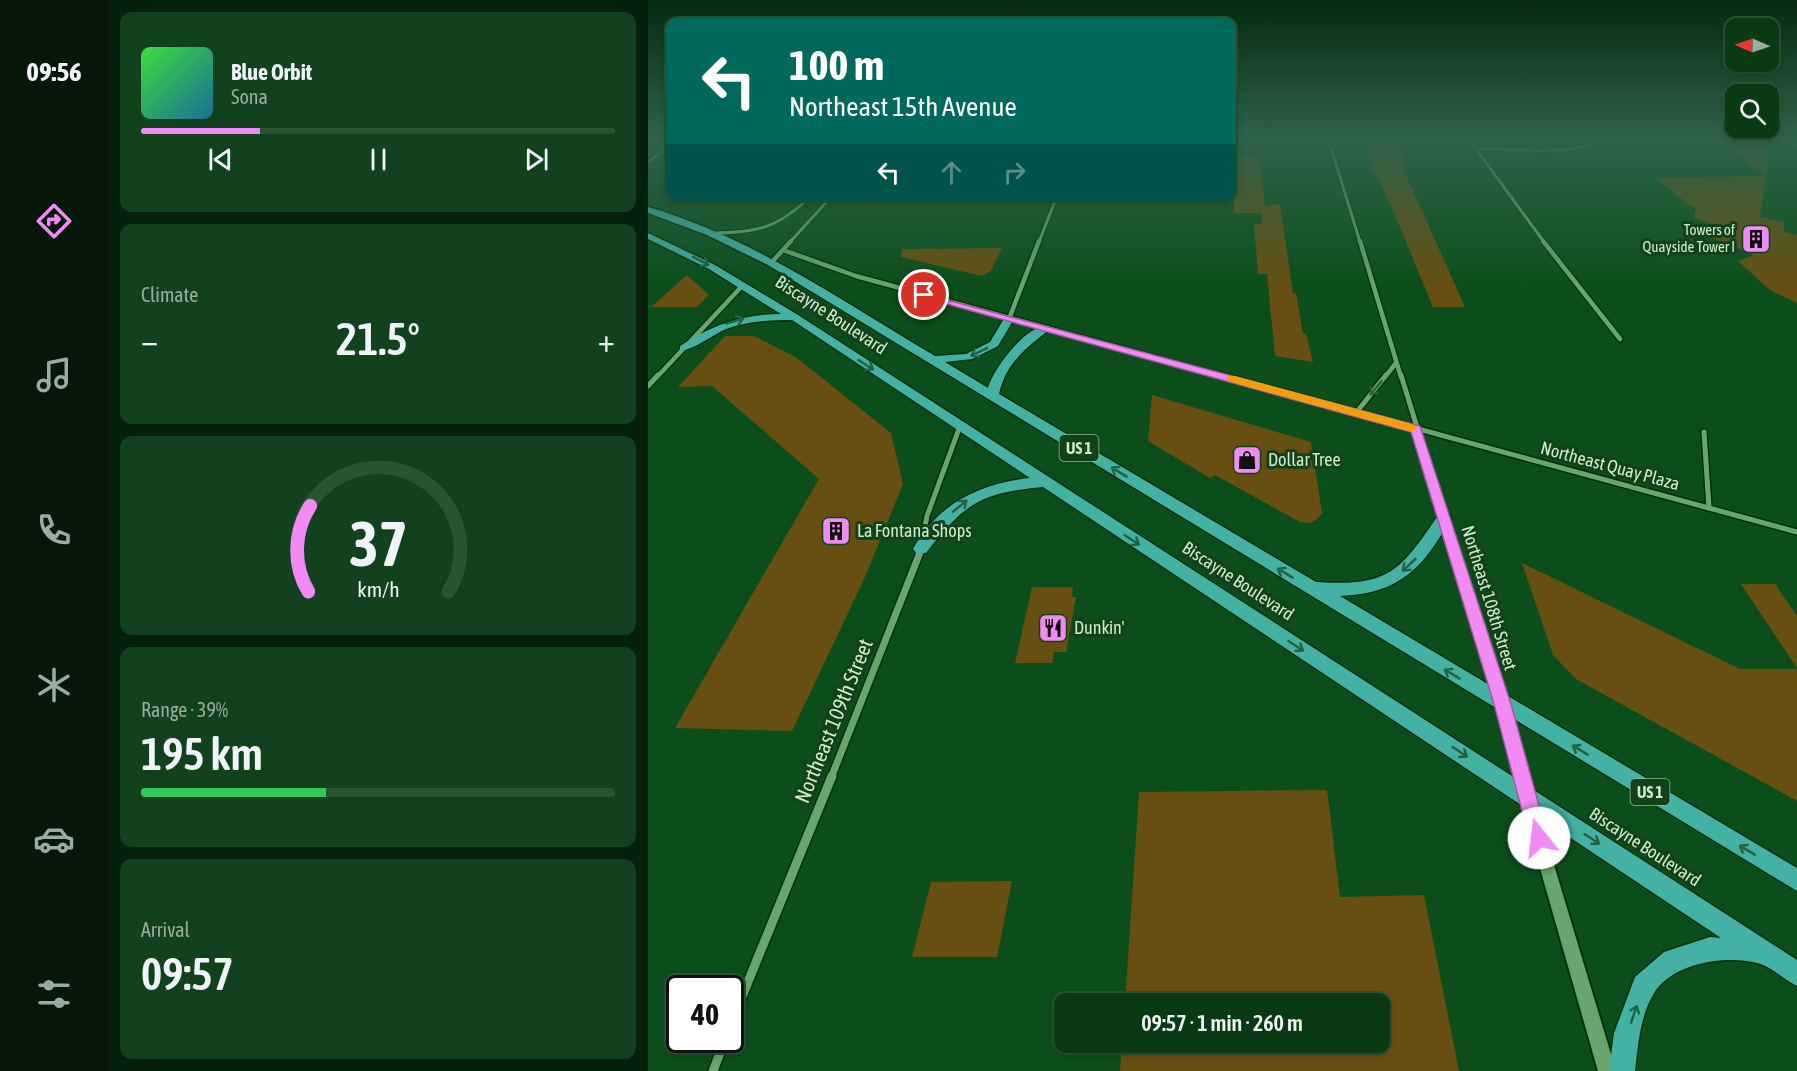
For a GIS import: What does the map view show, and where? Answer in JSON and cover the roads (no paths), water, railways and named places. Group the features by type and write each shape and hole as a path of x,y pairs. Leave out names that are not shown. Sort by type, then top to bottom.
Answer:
{"main road":[{"name":"Biscayne Boulevard","path":"648,210 710,233 771,263 1797,880"},
{"name":"Biscayne Boulevard","path":"648,236 686,253 794,317 1797,974"},
{"path":"684,348 708,331 731,322 750,318 794,317"},
{"path":"933,360 968,357 994,344 1009,318"},
{"path":"992,396 1000,369 1011,355 1045,328"},
{"path":"921,549 945,518 976,494 991,488 1043,482"},
{"path":"1312,589 1359,589 1390,580 1413,563 1444,518"},
{"path":"1622,1071 1627,1034 1644,986 1672,960 1710,950 1762,951"}],"street":[{"name":"Northeast 108th Street","path":"1344,188 1502,704 1526,795 1607,1071"},
{"path":"1504,188 1572,280 1620,339"},
{"path":"710,233 745,232 780,224 792,216 806,201"},
{"path":"771,263 827,201"},
{"path":"1009,318 1055,201"},
{"name":"Northeast Quay Plaza","path":"783,250 856,276 1797,532"},
{"path":"648,386 743,285"},
{"path":"1356,413 1396,363"},
{"name":"Northeast 109th Street","path":"744,992 865,695 921,549 927,516 960,426"},
{"path":"1704,432 1709,508"},
{"path":"713,1071 720,1053"}],"place":[{"name":"Towers of Quayside Tower I","path":"1756,239"},
{"name":"Dollar Tree","path":"1247,460"},
{"name":"La Fontana Shops","path":"836,531"},
{"name":"Dunkin'","path":"1053,628"}]}
